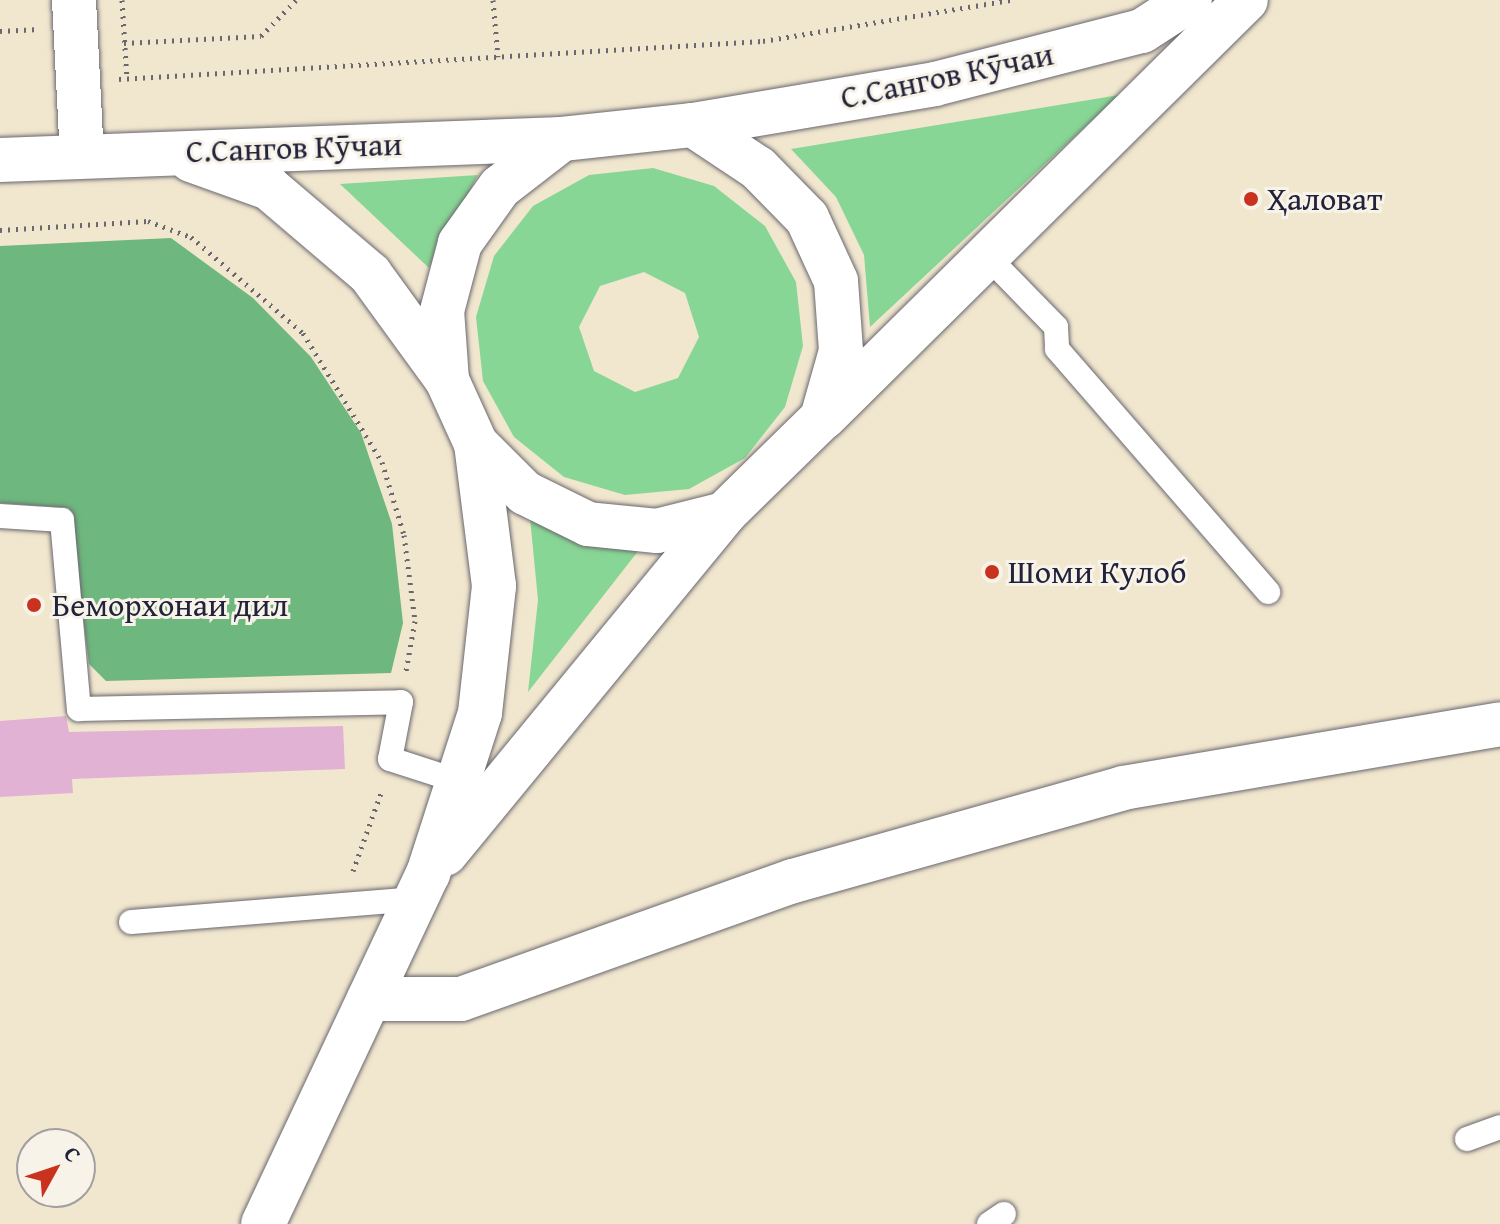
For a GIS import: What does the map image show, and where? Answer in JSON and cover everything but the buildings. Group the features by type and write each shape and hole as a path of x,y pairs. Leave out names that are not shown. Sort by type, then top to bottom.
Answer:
{"street":[{"path":"74,0 82,156"},
{"name":"С.Сангов Кӯчаи","path":"0,160 562,139 693,125 935,84 1142,31 1190,0"},
{"path":"422,886 724,514 1246,0"},
{"path":"693,125 758,168 807,218 836,281 841,351 822,418"},
{"path":"447,380 442,311 460,243 500,187 562,139"},
{"path":"170,152 269,188 370,274 447,380 476,444 494,586 480,713 422,886 263,1224"},
{"path":"476,444 525,493 588,524 657,531 724,514"},
{"path":"369,999 461,999 793,881 1123,788 1500,724"}],"lane":[{"path":"987,256 1056,327 1057,349 1268,592"},
{"path":"0,516 62,520 79,709 401,702 390,759 458,781"},
{"path":"131,922 340,906 422,886"},
{"path":"1467,1139 1500,1127"}],"path":[{"path":"122,0 127,79"},
{"path":"124,43 261,36 296,0"},
{"path":"493,0 498,57"},
{"path":"78,82 763,41 1012,0"},
{"path":"0,230 148,221 191,237 303,333 382,462 404,535 415,621 401,702"},
{"path":"340,906 390,759"}],"green space":[{"path":"1119,95 870,327 864,255 836,197 791,149"},
{"path":"653,168 714,186 765,226 796,282 803,346 785,407 745,458 689,489 625,495 564,477 514,437 483,381 476,317 494,256 533,206 589,175","holes":["644,272 685,293 699,337 678,378 635,392 594,371 579,327 600,286"]},
{"path":"478,175 429,268 340,184"},
{"path":"171,238 253,298 311,357 361,433 392,524 403,623 391,673 106,681 89,664 69,508 0,503 0,246"},
{"path":"530,518 583,546 639,550 528,692 538,600"}],"place":[{"name":"Ҳаловат","path":"1251,199"},
{"name":"Шоми Кулоб","path":"992,572"},
{"name":"Беморхонаи дил","path":"34,605"}]}
